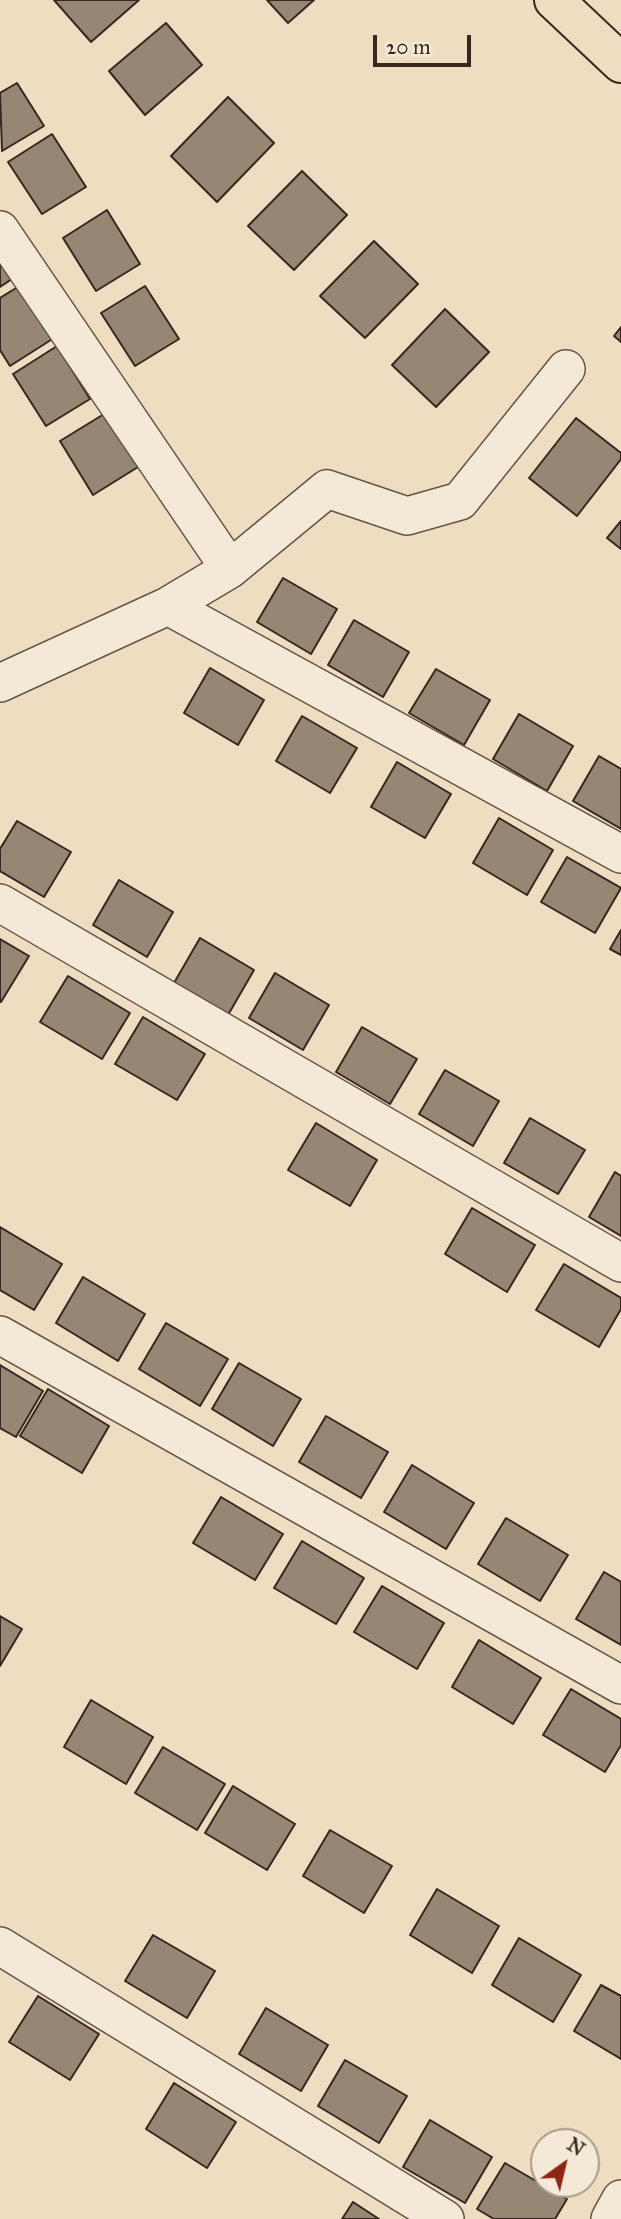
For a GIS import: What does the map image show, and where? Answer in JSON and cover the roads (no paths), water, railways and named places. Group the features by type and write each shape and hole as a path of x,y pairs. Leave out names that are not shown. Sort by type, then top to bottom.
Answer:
{"main road":[{"path":"554,0 621,63"}],"street":[{"path":"0,230 230,569"},
{"path":"0,683 168,606 230,569 327,489 407,516 460,502 566,369"},
{"path":"168,606 621,854"},
{"path":"0,903 621,1263"},
{"path":"0,1335 621,1685"},
{"path":"0,1946 445,2219"},
{"path":"610,2219 621,2199"}]}
